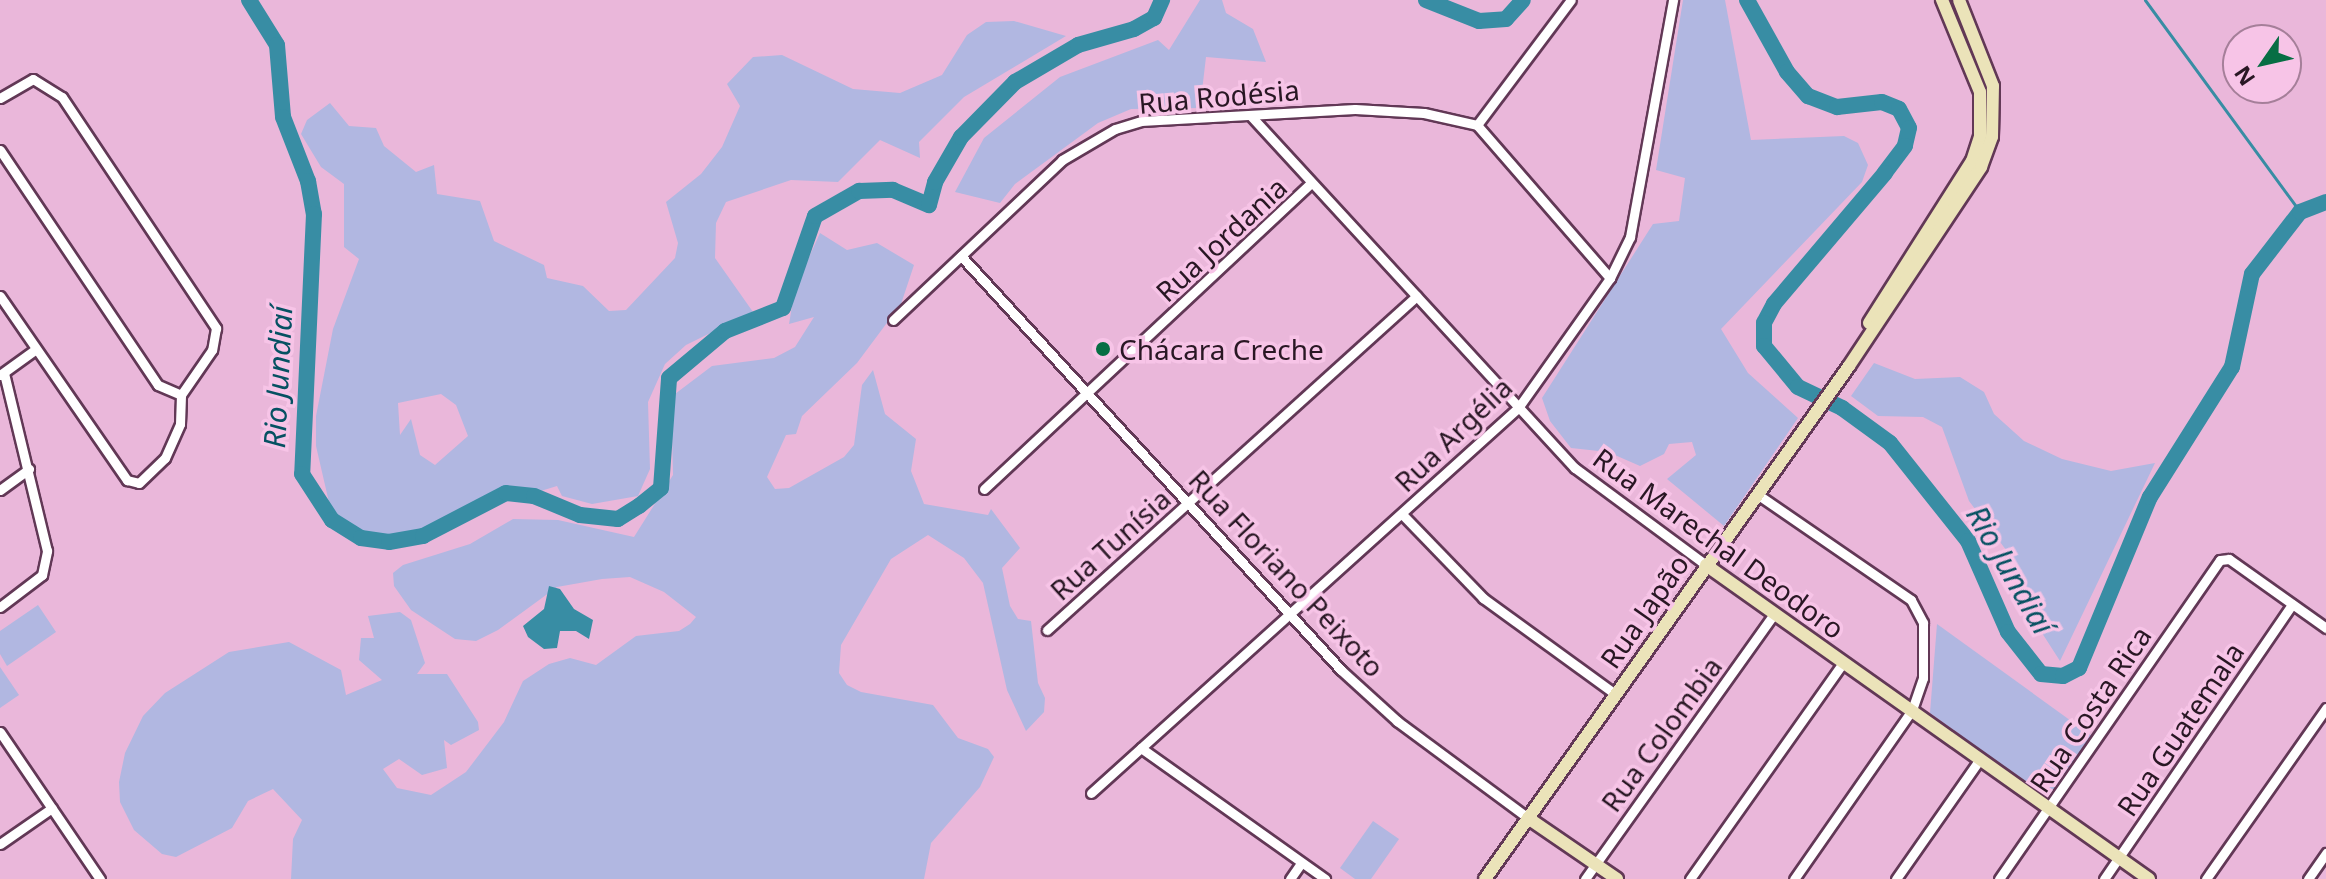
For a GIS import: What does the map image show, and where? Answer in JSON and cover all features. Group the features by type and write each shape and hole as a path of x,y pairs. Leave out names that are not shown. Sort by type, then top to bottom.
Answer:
{"street":[{"path":"1571,0 1477,125 1610,278"},
{"name":"Rua Argélia","path":"1091,793 1518,408 1610,278 1630,237 1673,0"},
{"name":"Rua Japão","path":"1841,374 1972,161 1980,136 1980,92 1942,0"},
{"name":"Rua Japão","path":"1485,879 1794,443 1973,181 1992,137 1993,86 1959,0"},
{"path":"0,98 33,79 62,97 216,328 212,350 181,395 180,424 165,458 139,483 127,480 0,296"},
{"name":"Rua Rodésia","path":"893,320 1062,160 1115,129 1141,121 1355,109 1424,113 1477,125"},
{"name":"Rua Marechal Deodoro","path":"1250,115 1575,468 1773,615 2149,879"},
{"path":"0,150 158,385 181,395"},
{"name":"Rua Jordania","path":"984,489 1088,395 1311,183"},
{"name":"Rua Floriano Peixoto","path":"961,256 1290,615 1397,721 1617,879"},
{"name":"Rua Tunísia","path":"1047,630 1416,296"},
{"path":"0,607 35,583 47,563 29,469 2,374 36,349"},
{"path":"0,490 29,469"},
{"path":"1757,494 1918,606 1923,623 1923,678 1912,710 1794,879"},
{"path":"1402,514 1483,598 1615,694"},
{"name":"Rua Costa Rica","path":"1999,879 2217,564 2229,559 2292,604"},
{"path":"2292,604 2326,628"},
{"name":"Rua Guatemala","path":"2104,879 2292,604"},
{"name":"Rua Colombia","path":"1585,879 1773,615"},
{"path":"1690,879 1843,663"},
{"path":"2206,879 2326,708"},
{"path":"0,732 100,879"},
{"path":"1141,748 1325,879"},
{"path":"1896,879 1980,759"},
{"path":"0,844 52,808"},
{"path":"2308,879 2326,853"},
{"path":"1290,879 1301,863"}],"shaded area":[{"path":"1200,0 1222,0 1226,13 1253,29 1266,62 1206,57 1200,108 1131,109 1098,123 1015,184 1000,203 955,192 984,138 1060,77 1158,40 1169,50"},
{"path":"1683,0 1725,0 1751,140 1844,136 1858,143 1868,165 1862,182 1721,329 1748,373 1798,418 1724,526 1667,479 1696,455 1692,442 1669,444 1664,454 1640,466 1608,452 1571,448 1550,421 1542,398 1653,224 1679,221 1685,178 1656,170"},
{"path":"1014,21 1066,36 964,97 919,142 920,158 880,140 838,182 791,180 726,202 716,223 715,258 753,312 686,345 665,364 648,402 650,469 638,496 592,504 562,496 557,486 531,494 496,493 434,528 430,538 399,545 359,537 331,511 316,446 316,416 333,329 359,259 344,247 344,184 321,167 301,134 307,120 330,103 349,126 376,128 384,146 416,172 434,165 437,194 480,201 494,241 544,265 547,278 583,286 609,311 626,310 675,258 678,243 666,202 701,174 722,147 740,106 727,84 753,57 782,55 853,89 900,93 942,75 967,35 986,22","holes":["441,394 456,405 468,436 435,465 420,455 411,419 400,435 398,403"]},
{"path":"820,233 847,250 877,243 914,265 901,304 857,363 802,416 796,434 786,435 767,477 775,489 789,488 844,457 854,445 862,385 873,370 885,414 916,439 911,471 924,504 988,515 991,509 1020,548 1002,568 1010,606 1018,619 1031,621 1038,683 1045,698 1044,712 1026,731 1007,690 983,583 964,558 928,535 891,559 841,645 839,673 847,685 861,692 933,705 958,738 988,749 994,757 980,787 931,843 924,879 291,879 293,839 302,820 273,789 248,801 232,828 176,857 162,854 134,830 120,802 119,782 125,753 143,716 165,693 229,652 289,642 341,670 346,695 382,680 359,660 361,638 374,638 368,616 400,612 411,620 425,663 417,674 447,674 478,722 479,730 451,745 444,740 447,768 422,775 399,759 383,769 397,788 431,795 466,772 504,722 523,681 549,664 570,658 596,665 636,636 679,631 690,624 696,617 664,592 630,577 557,587 498,630 476,641 455,639 411,610 394,586 393,573 403,565 470,544 513,519 558,520 634,537 673,475 671,397 712,366 774,358 795,347 814,317 789,324 795,288"},
{"path":"1874,363 1915,379 1960,377 1984,392 1994,414 2024,441 2062,459 2111,471 2155,463 2060,661 2042,633 2019,567 1969,501 1942,427 1923,417 1878,416 1851,396"},
{"path":"549,586 560,589 574,609 593,620 589,639 576,631 560,631 557,648 544,649 528,637 523,626 544,609"},
{"path":"38,605 56,632 7,666 0,654 0,631"},
{"path":"1937,624 2092,736 2053,794 2044,796 1930,713"},
{"path":"0,667 19,695 0,708"},
{"path":"1373,821 1399,839 1371,879 1355,879 1340,868"}],"waterway":[{"name":"Rio Jundiaí","path":"249,0 277,45 283,117 308,181 314,214 302,474 332,520 361,538 389,542 423,536 506,493 534,496 580,515 618,519 639,506 661,488 669,378 725,331 783,308 815,216 859,191 893,190 929,205 935,182 961,137 1015,82 1078,45 1134,29 1154,18 1162,0"},
{"name":"Rio Jundiaí","path":"1426,0 1479,21 1506,19 1523,0"},
{"name":"Rio Jundiaí","path":"1747,0 1787,72 1808,96 1837,107 1882,102 1899,109 1909,128 1905,146 1885,173 1774,304 1764,323 1764,346 1798,387 1842,408 1890,443 1968,541 2008,632 2041,674 2063,676 2079,668 2150,497 2232,367 2252,274 2300,212 2326,202"},
{"path":"2145,0 2300,212"}],"place":[{"name":"Chácara Creche","path":"1103,349"}]}
